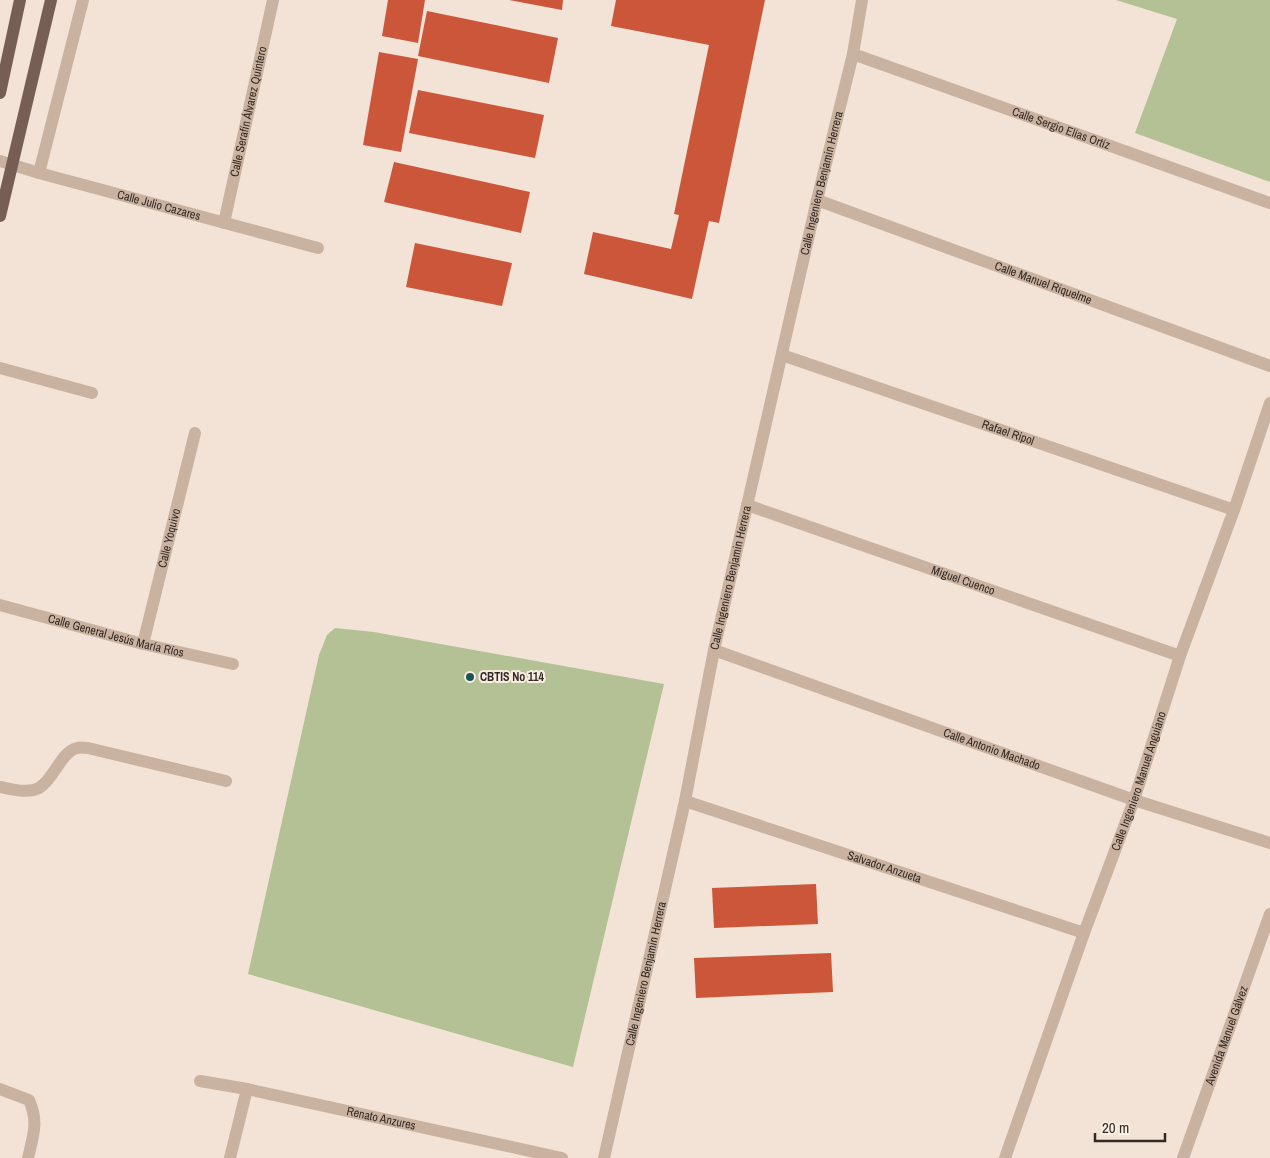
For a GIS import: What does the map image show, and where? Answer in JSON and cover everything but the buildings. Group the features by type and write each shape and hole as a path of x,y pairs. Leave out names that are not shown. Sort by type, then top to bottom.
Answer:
{"main road":[{"path":"0,93 20,0"},
{"path":"0,216 6,163 51,0"}],"street":[{"path":"39,174 82,0"},
{"name":"Calle Serafín Álvarez Quintero","path":"224,223 273,0"},
{"name":"Calle Ingeniero Benjamin Herrera","path":"604,1158 685,800 714,650 852,54 862,0"},
{"name":"Calle Sergio Elías Ortíz","path":"852,54 1270,203"},
{"name":"Calle Julio Cazares","path":"6,163 39,174 318,248"},
{"name":"Calle Manuel Riquelme","path":"817,200 1270,366"},
{"name":"Rafael Ripol","path":"782,355 1234,510"},
{"path":"0,368 92,393"},
{"name":"Calle Ingeniero Manuel Anguiano","path":"1005,1158 1084,934 1134,800 1180,656 1234,510 1270,403"},
{"name":"Calle Yoquivo","path":"143,644 195,433"},
{"name":"Miguel Cuenco","path":"747,505 1180,656"},
{"name":"Calle General Jesús María Ríos","path":"0,605 143,644 233,664"},
{"name":"Calle Antonio Machado","path":"714,650 1134,800 1270,843"},
{"path":"0,786 19,791 38,788 53,775 68,753 76,748 88,748 226,781"},
{"name":"Salvador Anzueta","path":"685,800 1084,934"},
{"name":"Avenida Manuel Gálvez","path":"1183,1158 1270,914"},
{"name":"Renato Anzures","path":"200,1081 248,1089 562,1158"},
{"path":"0,1089 29,1100 34,1111 36,1128 28,1158"},
{"path":"230,1158 248,1089"}],"green space":[{"path":"1116,0 1270,0 1270,182 1135,133 1177,19"},
{"path":"335,628 374,632 664,684 573,1067 248,974 319,655 327,635"}],"place":[{"name":"CBTIS No 114","path":"470,677"}]}
